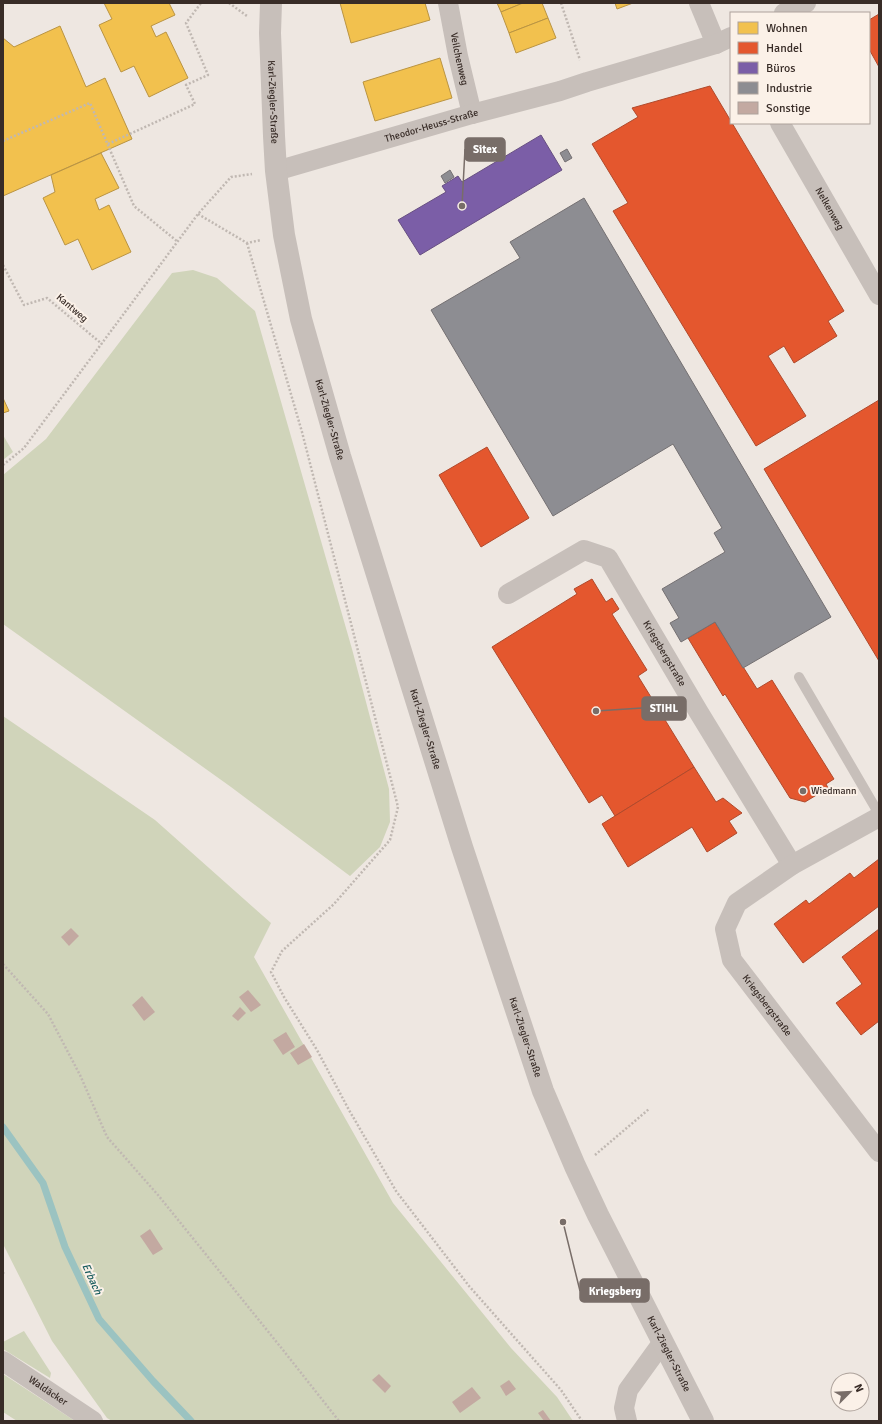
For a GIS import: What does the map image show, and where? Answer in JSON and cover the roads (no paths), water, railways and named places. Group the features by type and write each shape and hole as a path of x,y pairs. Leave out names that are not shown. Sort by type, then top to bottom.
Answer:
{"street":[{"name":"Karl-Ziegler-Straße","path":"271,3 270,33 276,171 284,236 301,319 340,456 462,847 543,1092 575,1166 662,1343 703,1421"},
{"name":"Veilchenweg","path":"448,3 458,56 472,114"},
{"path":"699,3 727,39"},
{"path":"786,12 806,3"},
{"name":"Theodor-Heuss-Straße","path":"276,171 472,114 560,91 727,39"},
{"name":"Nelkenweg","path":"781,124 879,295"},
{"name":"Kriegsbergstraße","path":"508,594 584,550 608,558 698,711 792,865"},
{"name":"Kriegsbergstraße","path":"879,817 792,865 737,903 725,929 732,960 879,1152"},
{"path":"627,1421 624,1408 628,1390 662,1343"},
{"name":"Waldäcker","path":"3,1361 92,1421"}],"lane":[{"path":"799,677 879,814"}],"waterway":[{"name":"Erbach","path":"3,1127 43,1183 65,1247 99,1319 153,1381 191,1421"}],"place":[{"name":"Sitex","path":"462,206"},
{"name":"STIHL","path":"596,711"},
{"name":"Wiedmann","path":"803,791"},
{"name":"Kriegsberg","path":"563,1222"}]}
